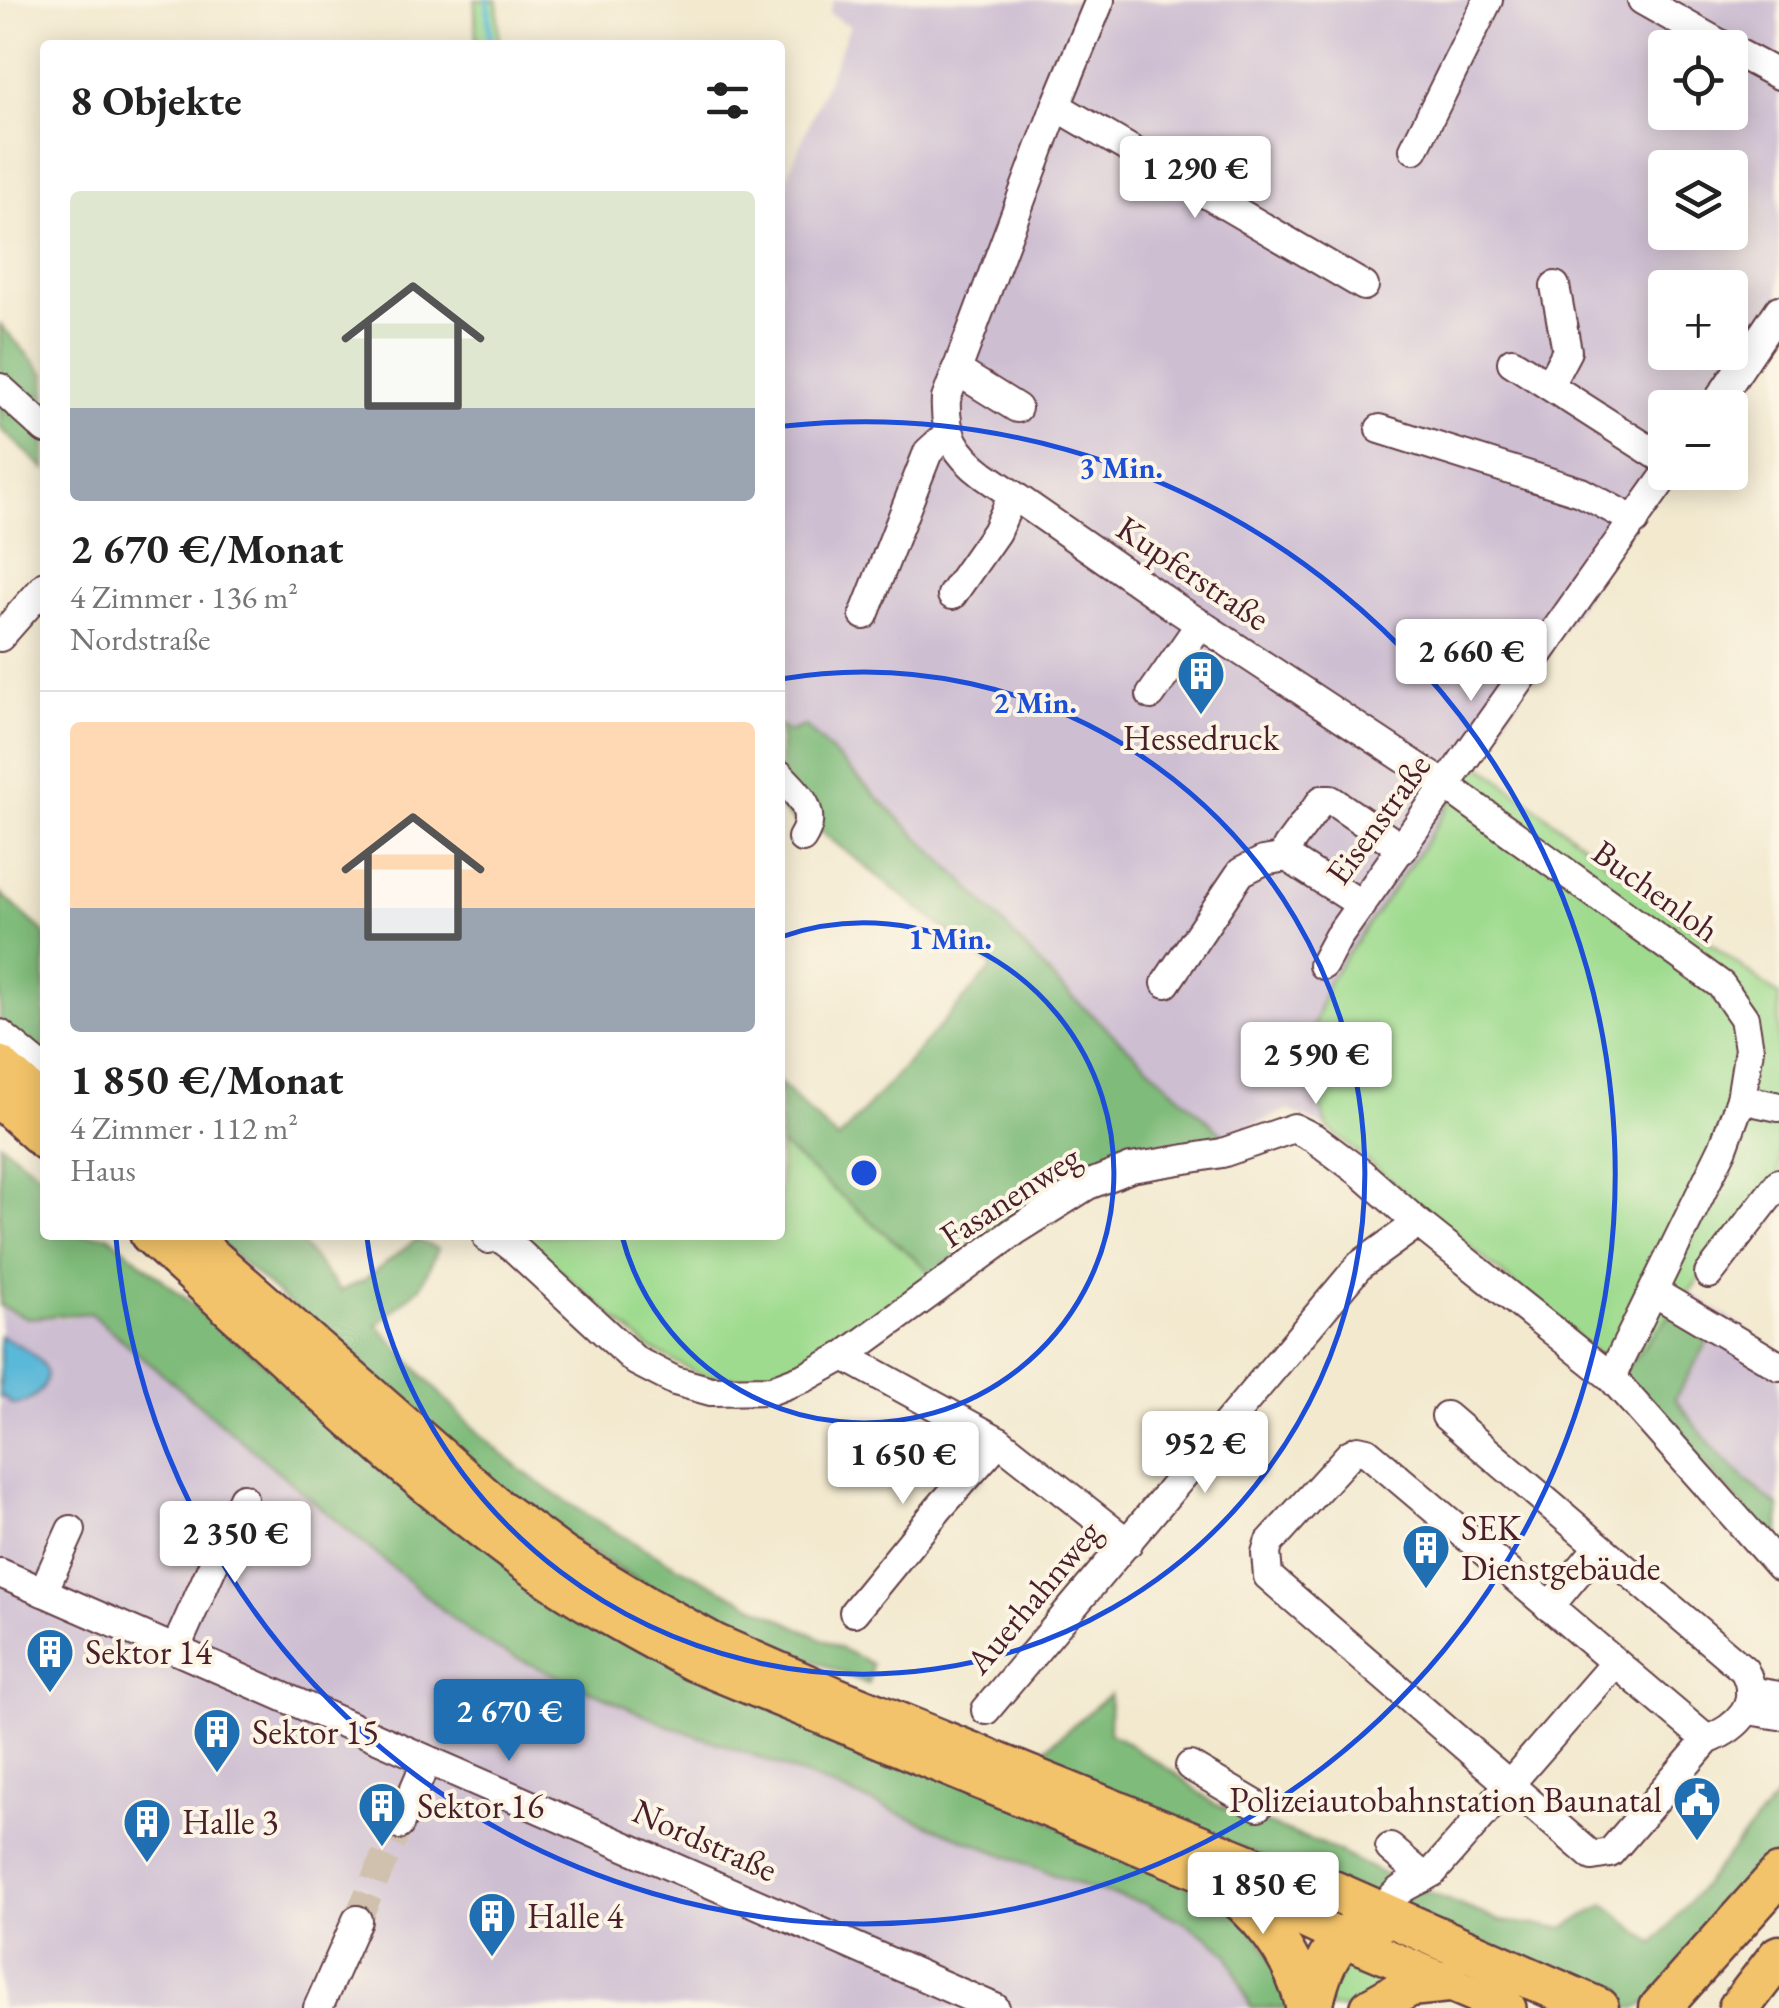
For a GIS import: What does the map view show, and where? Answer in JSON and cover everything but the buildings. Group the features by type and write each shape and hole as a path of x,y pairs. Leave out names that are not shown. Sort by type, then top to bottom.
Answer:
{"highway":[{"path":"1280,1875 1317,1884 1366,1930 1598,2008"},
{"path":"1660,2008 1779,1875"},
{"path":"1212,1877 1246,1904 1276,1937 1310,2008"},
{"path":"1310,2008 1328,1956 1366,1930"},
{"path":"1739,2008 1779,1956"},
{"path":"1372,2008 1410,1986 1448,1982"}],"main road":[{"path":"0,1064 40,1100"},
{"path":"0,1101 40,1138"},
{"path":"153,1240 370,1437 462,1514 523,1562 627,1628 761,1692 1212,1877 1366,1930 1568,2008"},
{"path":"195,1240 498,1506 566,1556 646,1604 715,1642 838,1696 1280,1875"},
{"path":"1366,1930 1448,1982 1508,2008"}],"street":[{"path":"864,615 928,452 949,434 946,399 956,370 1100,0"},
{"path":"1414,149 1488,0"},
{"path":"1642,0 1696,30"},
{"path":"1748,59 1779,76"},
{"path":"1056,106 1364,286"},
{"path":"1549,385 1567,351 1554,286"},
{"path":"1725,390 1779,310"},
{"path":"1512,362 1648,449"},
{"path":"956,370 1017,408"},
{"path":"0,388 40,424"},
{"path":"1380,428 1582,492 1636,521"},
{"name":"Kupferstraße","path":"949,434 964,460 1012,495 1448,787"},
{"name":"Eisenstraße","path":"1323,965 1656,490"},
{"path":"952,595 996,532 1012,495"},
{"path":"0,637 40,592"},
{"path":"1150,694 1200,624"},
{"path":"785,781 807,806 809,827 802,838"},
{"name":"Buchenloh","path":"1448,787 1721,985 1744,1018 1748,1049 1741,1099 1723,1148 1612,1378"},
{"path":"1287,857 1287,847 1322,800 1330,800 1403,849"},
{"path":"1166,983 1241,872 1263,860 1287,857 1362,905"},
{"path":"0,1034 40,1067"},
{"path":"1741,1099 1779,1107"},
{"path":"0,1124 40,1141"},
{"name":"Fasanenweg","path":"503,1240 636,1361 675,1381 711,1391 772,1390 844,1356 1016,1231 1088,1185 1131,1168 1247,1146 1280,1130 1294,1128 1314,1138 1612,1378 1779,1566"},
{"path":"1709,1274 1779,1183"},
{"name":"Auerhahnweg","path":"986,1710 1360,1265 1418,1223"},
{"path":"1654,1292 1779,1366"},
{"path":"844,1356 999,1441 1128,1543"},
{"path":"1446,1416 1744,1670 1749,1700 1729,1731 1706,1740 1610,1853 1592,1856 1268,1576 1266,1552 1270,1543 1350,1454 1358,1450 1367,1452 1706,1740"},
{"path":"854,1612 999,1441"},
{"path":"175,1650 243,1498"},
{"path":"42,1592 70,1530"},
{"path":"1549,1607 1598,1548"},
{"name":"Nordstraße","path":"0,1573 995,2008"},
{"path":"1366,1930 1400,1887 1433,1872 1614,1664"},
{"path":"1749,1700 1779,1696"},
{"path":"1749,1700 1779,1716"},
{"path":"398,1825 427,1760"},
{"path":"1190,1766 1258,1806"},
{"path":"1390,1848 1424,1877"},
{"path":"318,2008 357,1920"}],"shaded area":[{"path":"834,0 1779,0 1779,325 1748,369 1748,270 1648,270 1648,370 1747,370 1733,390 1648,390 1648,490 1653,490 1422,848 1328,982 1311,1081 1328,1128 1288,1110 1226,1137 1060,986 966,884 805,726 785,730 785,181 850,26 829,13"},
{"path":"1689,1292 1779,1351 1779,1507 1749,1484 1701,1436 1675,1398 1682,1380 1711,1342 1675,1309"},
{"path":"0,1306 28,1318 90,1313 469,1632 501,1651 667,1725 1087,1888 1146,1904 1180,1920 1228,1954 1251,2008 0,2008"}],"green space":[{"path":"475,0 497,0 499,40 476,40"},
{"path":"0,324 40,368 40,464 0,428"},
{"path":"805,726 966,884 1060,986 1226,1137 1113,1162 1048,1193 933,1274 785,1148 785,1088 838,1140 993,967 823,833 795,822 785,813 785,730"},
{"path":"1476,761 1779,996 1779,1183 1621,1374 1328,1128 1311,1081 1307,1048 1328,982 1422,848"},
{"path":"0,893 40,929 40,1079 0,1024"},
{"path":"0,1143 40,1174 40,1240 114,1240 275,1372 1088,1843 1221,1902 1252,1927 1297,2008 1251,2008 1228,1954 1208,1937 1146,1904 1087,1888 667,1725 501,1651 469,1632 90,1313 28,1318 0,1306"},
{"path":"785,1148 933,1274 815,1357 752,1380 701,1375 649,1348 525,1240 785,1240"},
{"path":"217,1240 298,1240 340,1291 363,1281 416,1240 438,1249 420,1287 377,1325 453,1407 514,1464 576,1508 701,1579 872,1664 868,1684 672,1600 560,1532 482,1474"},
{"path":"1675,1309 1708,1342 1675,1398 1722,1457 1779,1507 1779,1547 1621,1374"},
{"path":"1110,1694 1109,1732 1182,1778 1212,1803 1324,1845 1389,1877 1500,1921 1564,1928 1605,1904 1654,1944 1779,1794 1779,1860 1657,1998 1637,2008 1614,2006 1032,1760"},
{"path":"1354,1959 1404,1979 1357,2008 1323,2008 1338,1965"}],"water":[{"path":"0,1336 33,1354 45,1370 40,1391 19,1404 12,1405 0,1398"}],"waterway":[{"path":"488,0 490,40"}],"tunnel":[{"path":"357,1920 399,1825"}],"place":[{"name":"Hessedruck","path":"1201,716"},
{"name":"SEK Dienstgebäude","path":"1426,1590"},
{"name":"Sektor 14","path":"50,1694"},
{"name":"Sektor 15","path":"217,1774"},
{"name":"Polizeiautobahnstation Baunatal","path":"1697,1842"},
{"name":"Sektor 16","path":"382,1848"},
{"name":"Halle 3","path":"147,1864"},
{"name":"Halle 4","path":"492,1958"}]}
